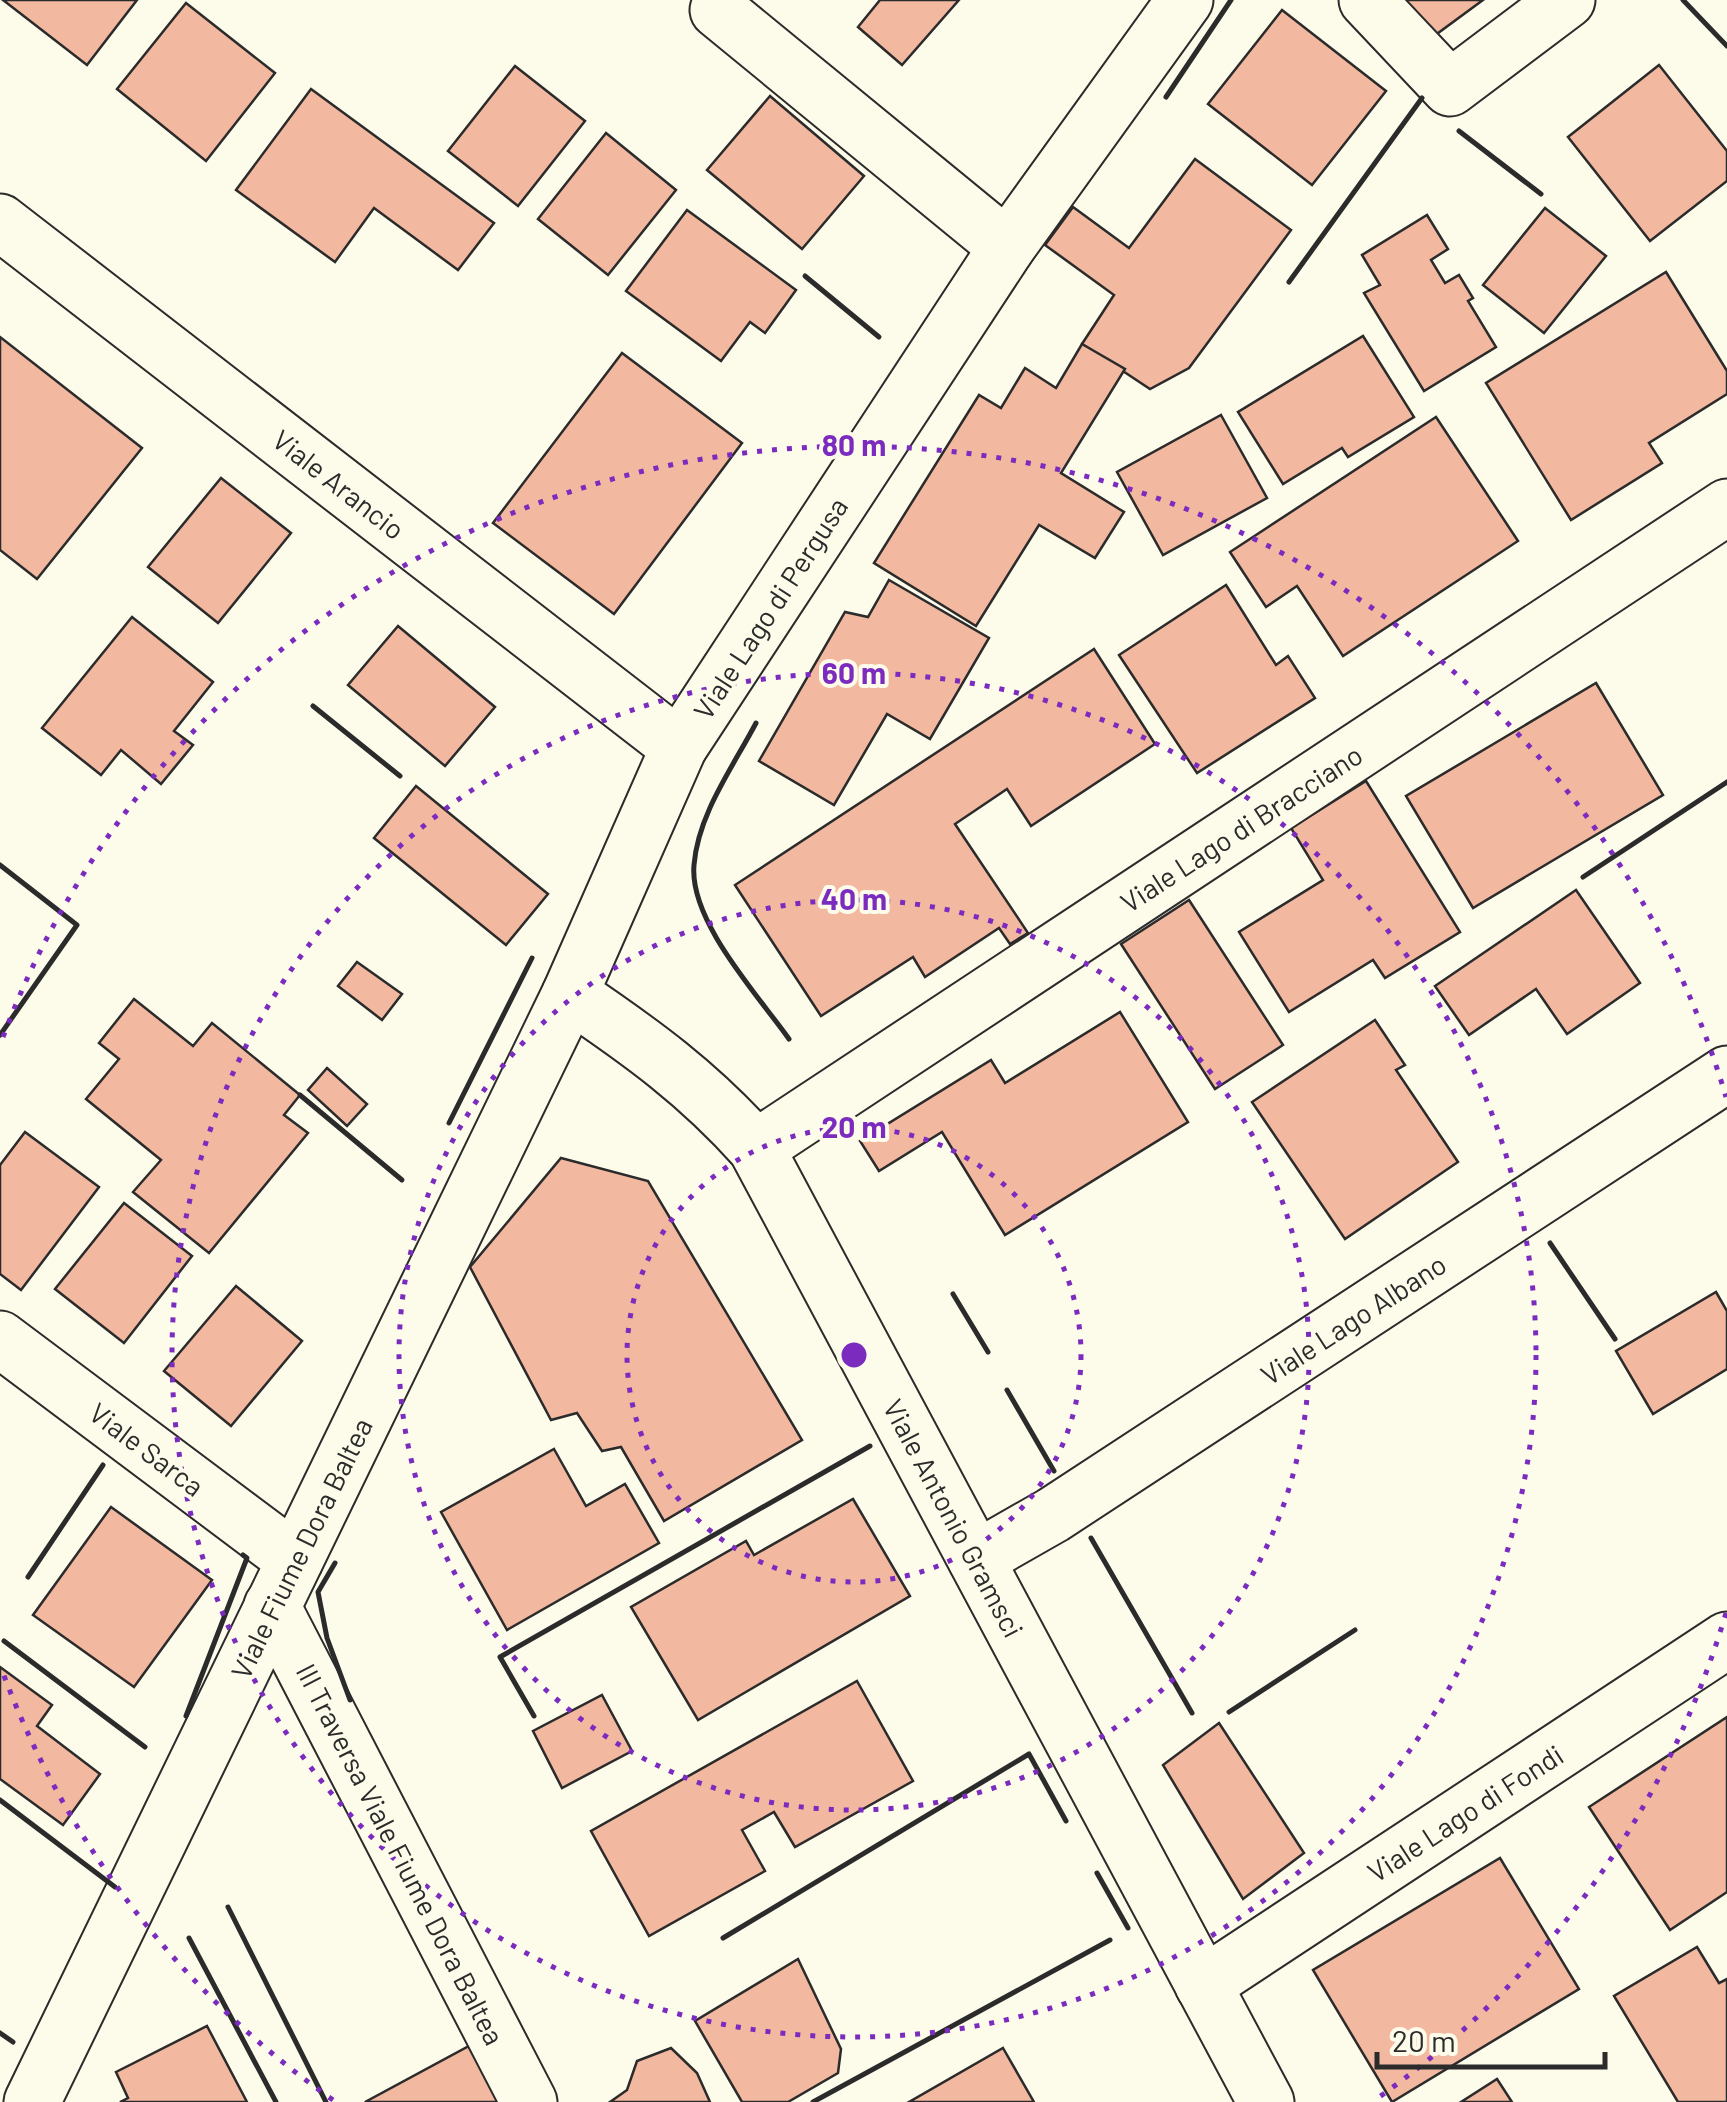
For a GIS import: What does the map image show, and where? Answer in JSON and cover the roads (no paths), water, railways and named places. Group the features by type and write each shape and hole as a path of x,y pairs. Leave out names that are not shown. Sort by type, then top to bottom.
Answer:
{"street":[{"name":"Viale Lago di Pergusa","path":"570,994 679,747 1008,247 1185,0"},
{"path":"1367,0 1450,88 1567,0"},
{"path":"718,10 1008,247"},
{"name":"Viale Arancio","path":"0,222 679,747"},
{"name":"Viale Lago di Bracciano","path":"756,1148 1727,508"},
{"name":"Viale Antonio Gramsci","path":"570,994 668,1060 711,1098 756,1148 1266,2102"},
{"name":"Viale Fiume Dora Baltea","path":"32,2102 570,994"},
{"name":"Viale Lago Albano","path":"976,1559 1053,1516 1727,1074"},
{"name":"Viale Sarca","path":"0,1338 283,1583"},
{"name":"III Traversa Viale Fiume Dora Baltea","path":"283,1583 530,2102"},
{"name":"Viale Lago di Fondi","path":"1203,1986 1727,1640"}]}
